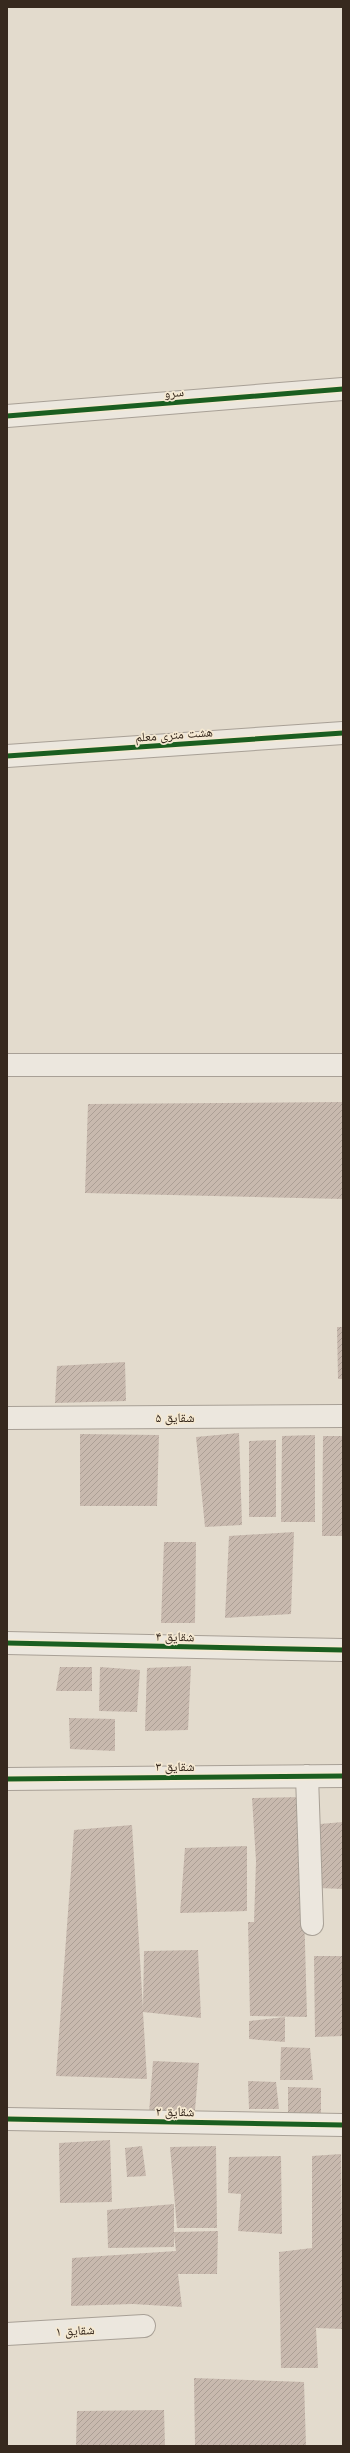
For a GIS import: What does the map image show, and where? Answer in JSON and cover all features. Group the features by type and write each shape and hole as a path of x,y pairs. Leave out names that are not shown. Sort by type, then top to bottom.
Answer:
{"street":[{"name":"سرو","path":"7,416 343,389"},
{"name":"هشت متری معلم","path":"7,756 343,733"},
{"path":"7,1065 343,1065"},
{"name":"شقایق ۵","path":"7,1418 343,1416"},
{"name":"شقایق ۴","path":"7,1643 343,1650"},
{"path":"308,1776 312,1924"},
{"name":"شقایق ۳","path":"7,1779 343,1776"},
{"name":"شقایق ۲","path":"7,2119 343,2125"},
{"name":"شقایق ۱","path":"7,2334 144,2326"}],"building":[{"path":"343,1102 343,1199 85,1193 88,1104"},
{"path":"337,1327 343,1327 343,1379 338,1379"},
{"path":"125,1362 126,1401 55,1403 57,1366"},
{"path":"239,1433 242,1525 205,1527 196,1437"},
{"path":"80,1434 159,1435 157,1506 80,1506"},
{"path":"315,1435 315,1522 281,1522 282,1436"},
{"path":"323,1436 343,1436 343,1536 322,1536"},
{"path":"276,1440 276,1517 249,1517 249,1441"},
{"path":"294,1532 291,1614 225,1618 229,1536"},
{"path":"164,1542 196,1542 195,1623 161,1623"},
{"path":"191,1666 188,1730 145,1731 147,1668"},
{"path":"60,1667 92,1667 92,1691 56,1691"},
{"path":"100,1667 140,1670 137,1712 99,1711"},
{"path":"69,1718 115,1719 115,1751 70,1749"},
{"path":"301,1797 307,2017 250,2016 248,1922 254,1922 256,1861 252,1798"},
{"path":"343,1822 343,1889 319,1888 320,1824"},
{"path":"132,1825 143,2009 144,1951 198,1950 201,2018 143,2012 147,2079 56,2076 74,1830"},
{"path":"247,1846 247,1911 180,1913 185,1848"},
{"path":"314,1956 343,1956 343,2036 315,2037"},
{"path":"285,2017 285,2042 249,2039 249,2021"},
{"path":"281,2047 310,2048 313,2080 280,2080"},
{"path":"153,2061 199,2063 195,2110 149,2113"},
{"path":"248,2081 276,2082 279,2109 249,2109"},
{"path":"288,2087 321,2088 321,2113 288,2113"},
{"path":"110,2140 112,2202 60,2203 59,2143"},
{"path":"142,2146 146,2176 127,2177 125,2148"},
{"path":"216,2146 217,2228 177,2228 170,2147"},
{"path":"341,2154 343,2329 316,2328 318,2368 281,2368 279,2252 312,2248 312,2156"},
{"path":"281,2156 282,2234 238,2231 241,2194 228,2193 229,2157"},
{"path":"174,2204 174,2232 218,2231 217,2274 178,2274 182,2307 133,2304 71,2306 72,2258 176,2251 174,2235 174,2247 108,2248 107,2210"},
{"path":"194,2378 304,2382 306,2446 195,2446"},
{"path":"164,2410 165,2446 76,2446 77,2411"}],"cycle path":[{"path":"7,416 343,389"},
{"path":"7,756 343,733"},
{"path":"7,1643 343,1650"},
{"path":"7,1779 343,1776"},
{"path":"7,2119 343,2125"}]}
